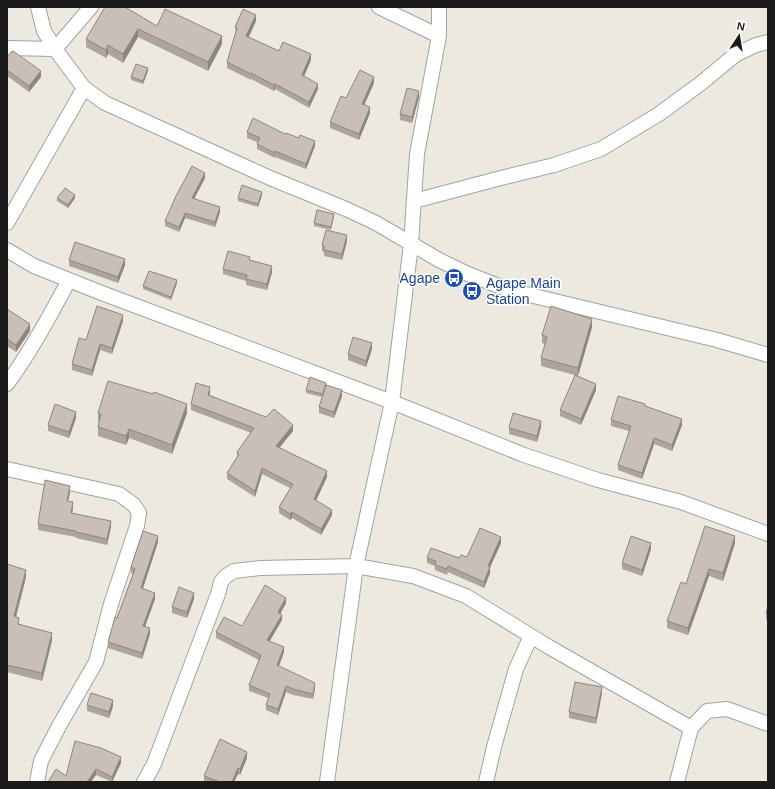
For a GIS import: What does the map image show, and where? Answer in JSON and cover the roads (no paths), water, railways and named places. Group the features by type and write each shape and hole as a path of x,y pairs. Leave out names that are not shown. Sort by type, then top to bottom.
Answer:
{"street":[{"path":"38,7 44,31 55,49 84,88 105,103 270,178 346,209 451,266 509,290 717,340 768,355"},
{"path":"55,49 91,7"},
{"path":"379,7 439,36"},
{"path":"327,782 356,566 392,402 411,244 417,154 439,36 439,7"},
{"path":"414,201 554,165 601,149 659,114 735,56 756,45 768,42"},
{"path":"7,48 55,49"},
{"path":"7,223 84,88"},
{"path":"7,250 34,266 69,280 158,315 392,402 524,455 598,480 681,502 768,534"},
{"path":"7,384 19,368 43,329 69,280"},
{"path":"7,469 119,494 134,505 139,514 137,526 111,604 96,662 41,760 37,782"},
{"path":"144,782 154,764 218,594 221,582 226,576 234,571 260,568 356,566 413,576 466,596 531,636 691,728"},
{"path":"486,782 494,747 516,669 531,636"},
{"path":"677,782 691,728 707,711 727,709 768,724"}],"place":[{"name":"Agape","path":"454,278"},
{"name":"Agape Main Station","path":"472,291"}]}
